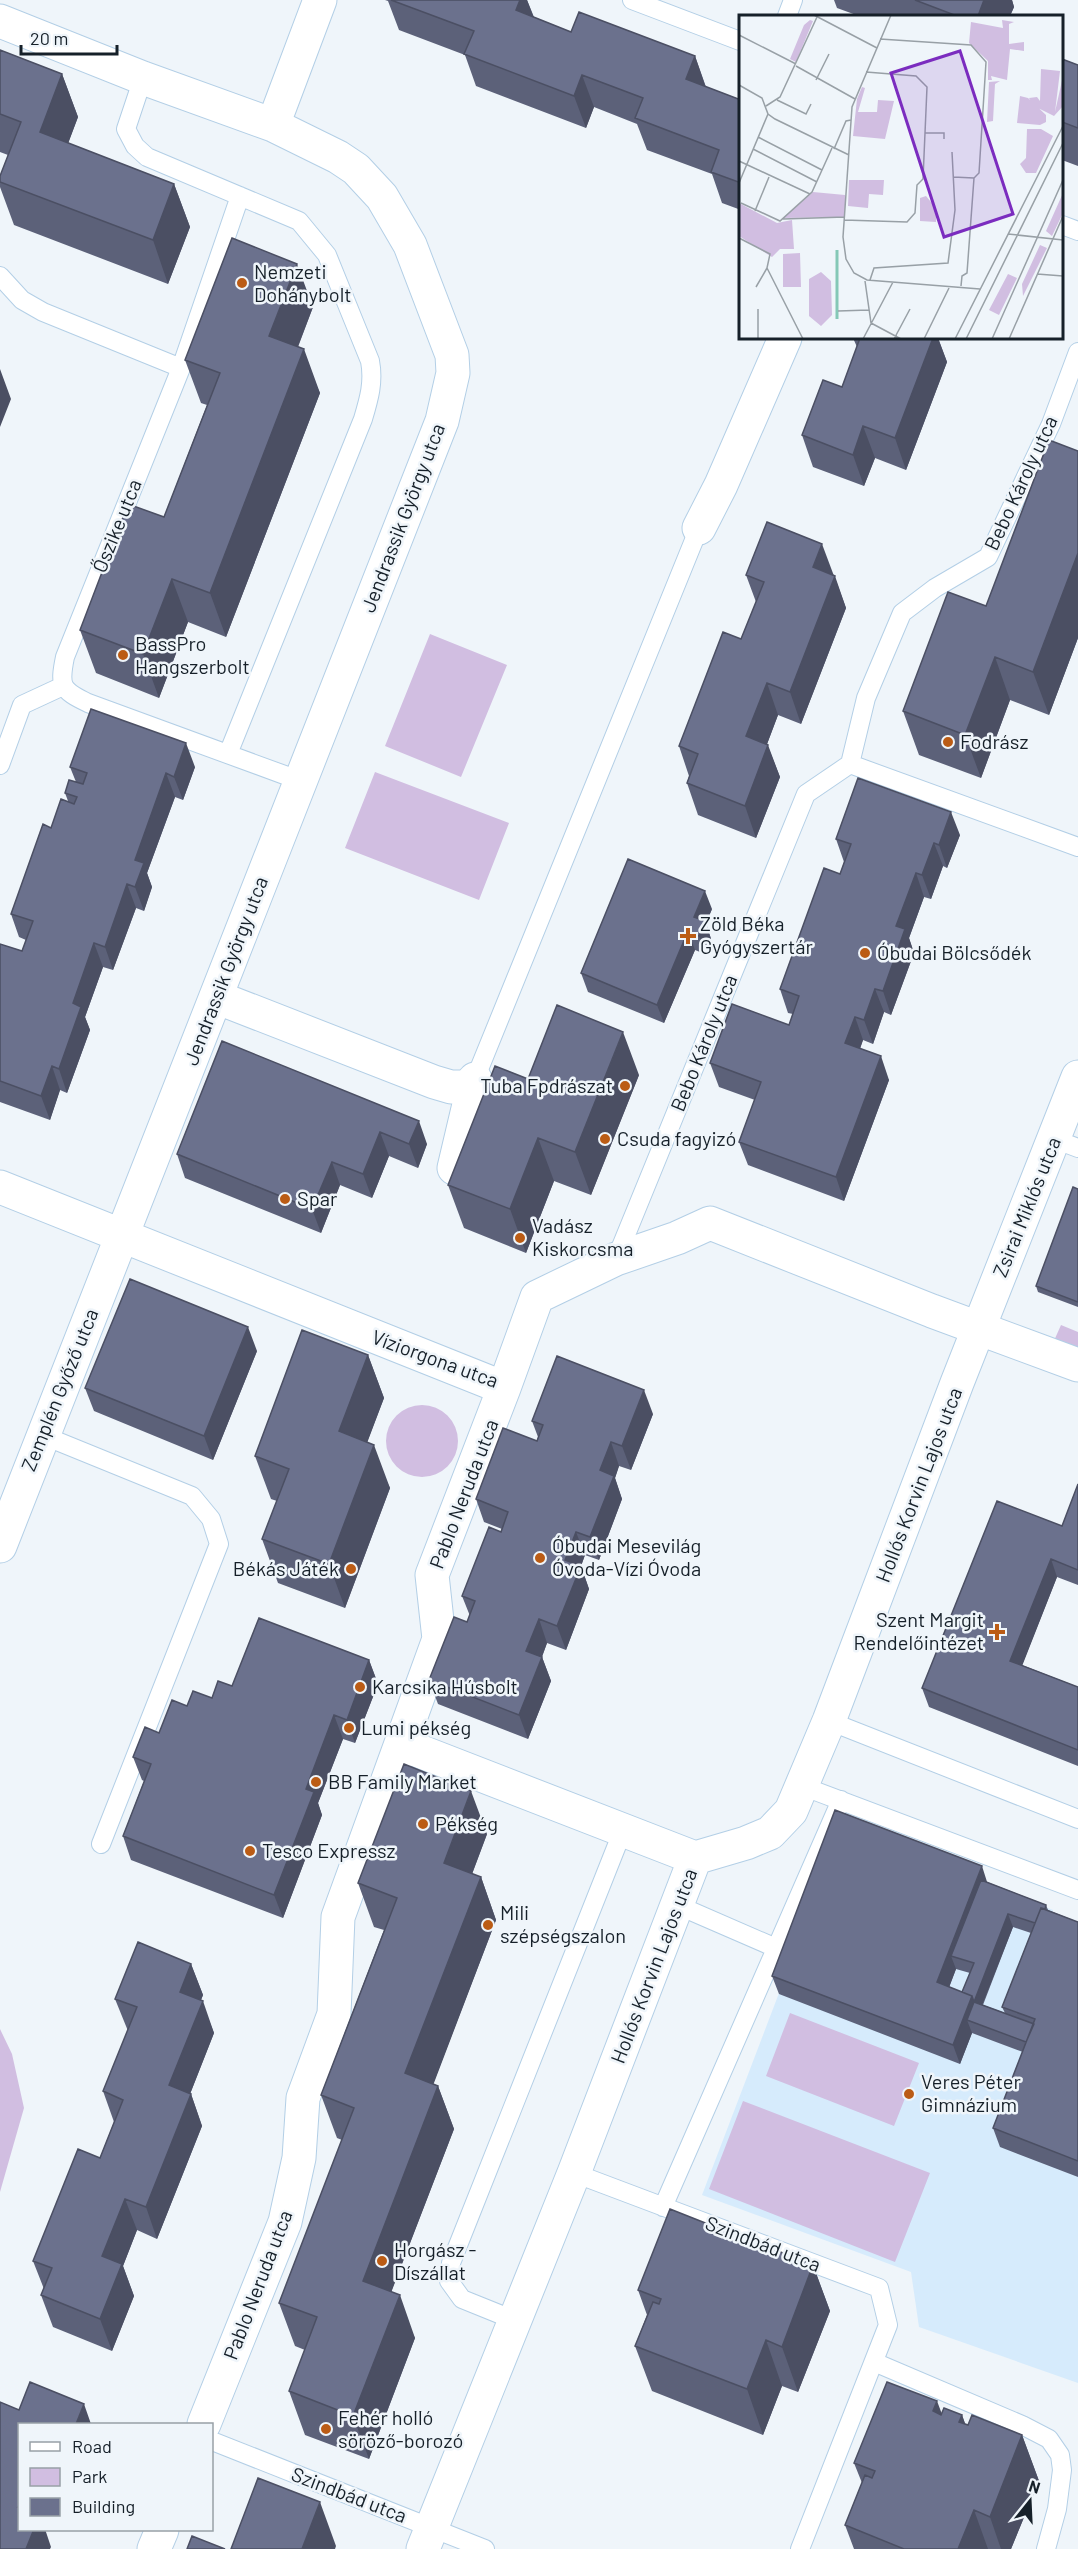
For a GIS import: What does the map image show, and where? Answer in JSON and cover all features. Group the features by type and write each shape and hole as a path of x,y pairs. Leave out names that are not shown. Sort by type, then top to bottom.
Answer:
{"street":[{"path":"273,125 320,0"},
{"name":"Jendrassik György utca","path":"0,21 143,78 273,125 338,157 356,169 382,197 410,245 452,355 453,373 442,421 122,1235"},
{"path":"699,528 721,485 785,339"},
{"path":"216,997 434,1082 451,1087 467,1087 475,1079"},
{"name":"Zsirai Miklós utca","path":"985,1315 1066,1144 1078,1077"},
{"path":"454,1168 475,1079"},
{"name":"Víziorgona utca","path":"0,1187 504,1388 537,1297 616,1258 710,1224 985,1315 1078,1365"},
{"name":"Zemplén Győző utca","path":"0,1546 122,1235"},
{"name":"Hollós Korvin Lajos utca","path":"427,2538 574,2173 695,1858 746,1843 770,1833 791,1811 829,1721 985,1315"},
{"name":"Pablo Neruda utca","path":"204,2423 285,2222 298,2158 303,2098 334,2014 338,1917 439,1639 432,1575 504,1388"},
{"path":"401,1744 695,1858"},
{"path":"154,2549 161,2531"}],"lane":[{"path":"632,0 739,40"},
{"path":"787,15 793,0"},
{"path":"143,78 126,129 135,146 147,157 299,221 327,255 370,361 373,377 363,419 228,754"},
{"name":"Őszike utca","path":"63,686 62,674 65,657 181,368 240,196"},
{"path":"1063,225 1078,231"},
{"path":"0,276 22,300 43,312 181,368"},
{"name":"Bebo Károly utca","path":"616,1258 806,794 850,764 866,698 902,613 935,588 988,557 1051,424 1078,352"},
{"path":"475,1079 699,528"},
{"path":"0,765 22,705 63,686 68,694 88,703 301,782"},
{"path":"850,764 1078,847"},
{"path":"42,1435 192,1496 211,1519 219,1544 101,1844"},
{"path":"829,1721 1078,1819"},
{"path":"802,1786 1078,1890"},
{"path":"663,2207 841,1800"},
{"path":"514,2320 462,2299 449,2281 451,2263 623,1830"},
{"path":"677,1905 776,1948"},
{"name":"Szindbád utca","path":"574,2173 879,2288 888,2325 800,2549"},
{"path":"874,2362 1022,2425 1049,2439 1060,2455 1062,2470 1057,2509 1046,2549"},
{"name":"Szindbád utca","path":"213,2441 427,2538 485,2549"}],"shaded area":[{"name":"Veres Péter Gimnázium","path":"842,1828 1053,1910 1048,1926 1078,1938 1078,2383 919,2327 911,2272 702,2195"}],"green space":[{"path":"430,634 507,665 461,777 385,746"},
{"path":"375,772 509,823 479,900 345,848"},
{"path":"1061,1325 1078,1332 1078,1350 1053,1343"},
{"path":"429,1405 448,1415 456,1427 458,1441 456,1455 448,1467 436,1475 415,1477 396,1467 388,1455 386,1434 396,1415 408,1407"},
{"path":"790,2013 919,2063 894,2126 766,2076"},
{"path":"0,2029 12,2054 24,2108 0,2192"},
{"path":"743,2101 930,2173 895,2262 709,2189"}],"building":[{"path":"391,0 520,0 516,10 571,32 579,12 695,56 686,79 739,99 739,182 711,172 719,150 635,118 643,98 582,75 574,96 464,54 474,31"},
{"path":"915,0 984,0 978,15 954,15"},
{"path":"0,50 62,74 40,132 174,184 153,240 0,182 0,176 21,122 0,114"},
{"path":"1063,59 1078,65 1078,128 1063,122"},
{"path":"232,238 297,264 269,336 304,349 210,593 172,579 143,654 80,630 128,504 164,517 220,373 185,360"},
{"path":"860,339 933,339 895,438 863,426 853,455 802,435 823,380 842,387"},
{"path":"1049,440 1078,451 1078,553 1033,672 995,657 965,735 903,711 948,592 986,606"},
{"path":"767,522 822,544 813,567 835,576 790,692 767,683 746,736 768,745 745,806 687,783 698,754 679,746 723,632 741,639 764,582 746,575"},
{"path":"91,709 186,743 174,777 166,773 135,860 144,863 135,887 127,884 105,947 94,943 73,1003 81,1007 59,1069 52,1066 41,1096 0,1081 0,944 22,951 33,921 11,914 43,824 51,828 61,799 74,804 77,797 65,793 69,780 83,784 87,773 70,767"},
{"path":"858,778 951,812 939,845 934,843 922,875 916,873 896,926 905,929 883,991 875,989 864,1020 855,1017 845,1043 881,1056 836,1177 739,1142 761,1082 710,1063 732,1004 789,1025 799,996 780,989 824,868 840,874 851,844 836,839"},
{"path":"628,859 705,891 694,917 705,921 699,936 688,931 657,1005 581,973"},
{"path":"557,1005 623,1032 575,1152 538,1138 510,1209 448,1185 495,1066 528,1079"},
{"path":"222,1041 419,1121 409,1144 380,1132 363,1174 332,1162 312,1209 177,1154"},
{"path":"1073,1187 1078,1189 1078,1302 1036,1286"},
{"path":"130,1279 248,1327 204,1436 85,1388"},
{"path":"302,1330 368,1355 339,1431 374,1445 329,1564 262,1539 289,1469 255,1456"},
{"name":"Óbudai Mesevilág Óvoda-Vízi Óvoda","path":"557,1356 644,1390 622,1446 611,1442 600,1470 614,1476 590,1537 576,1532 565,1560 581,1566 557,1626 539,1619 526,1651 542,1657 519,1715 429,1680 454,1617 467,1622 475,1601 462,1596 489,1527 501,1532 508,1512 476,1499 503,1428 537,1441 543,1425 532,1421"},
{"name":"Szent Margit Rendelőintézet","path":"1078,1484 1078,1570 1051,1559 1010,1661 1078,1687 1078,1750 922,1688 997,1501 1062,1526"},
{"path":"259,1618 369,1660 347,1720 334,1715 306,1789 314,1792 274,1895 123,1836 151,1764 133,1757 145,1727 159,1733 172,1700 187,1706 193,1691 212,1698 218,1681 232,1686"},
{"path":"404,1764 471,1791 444,1863 481,1877 405,2073 438,2086 363,2281 400,2295 353,2416 289,2391 317,2317 279,2303 354,2108 321,2095 397,1898 358,1883"},
{"path":"835,1810 982,1866 937,1982 972,1996 953,2045 772,1976"},
{"path":"981,1880 1046,1905 1045,1909 1041,1908 1035,1923 1008,1914 974,2002 972,1996 962,1992 974,1963 951,1956"},
{"path":"1041,1908 1078,1922 1078,2161 993,2128 1035,2019 1002,2007"},
{"path":"138,1942 191,1964 180,1992 203,2001 169,2085 191,2094 146,2207 125,2199 102,2256 122,2264 100,2319 41,2295 52,2268 33,2261 78,2149 100,2158 123,2100 103,2091 137,2007 115,1999"},
{"path":"974,2002 1034,2024 1026,2042 967,2020"},
{"path":"670,2209 728,2232 726,2237 761,2250 763,2245 813,2265 782,2347 766,2340 747,2389 635,2346 653,2302 659,2304 661,2299 638,2290"},
{"path":"30,2382 84,2404 76,2423 18,2423 18,2531 33,2531 26,2549 0,2549 0,2402 19,2410"},
{"path":"887,2382 937,2401 933,2411 941,2415 944,2408 962,2415 959,2422 968,2425 972,2415 1022,2435 990,2517 974,2510 958,2549 904,2549 845,2525 865,2475 872,2478 875,2471 854,2463"},
{"path":"258,2478 320,2502 302,2549 231,2549"},
{"path":"192,2536 225,2549 187,2549"}],"place":[{"name":"Nemzeti Dohánybolt","path":"242,283"},
{"name":"BassPro Hangszerbolt","path":"123,655"},
{"name":"Fodrász","path":"948,742"},
{"name":"Zöld Béka Gyógyszertár","path":"688,936"},
{"name":"Óbudai Bölcsődék","path":"865,953"},
{"name":"Tuba Fpdrászat","path":"625,1086"},
{"name":"Csuda fagyizó","path":"605,1139"},
{"name":"Spar","path":"285,1199"},
{"name":"Vadász Kiskorcsma","path":"520,1238"},
{"name":"Óbudai Mesevilág Óvoda-Vízi Óvoda","path":"540,1558"},
{"name":"Békás Játék","path":"351,1569"},
{"name":"Szent Margit Rendelőintézet","path":"997,1632"},
{"name":"Karcsika Húsbolt","path":"360,1687"},
{"name":"Lumi pékség","path":"349,1728"},
{"name":"BB Family Market","path":"316,1782"},
{"name":"Pékség","path":"423,1824"},
{"name":"Tesco Expressz","path":"250,1851"},
{"name":"Mili szépségszalon","path":"488,1925"},
{"name":"Veres Péter Gimnázium","path":"909,2094"},
{"name":"Horgász - Díszállat","path":"382,2261"},
{"name":"Fehér holló söröző-borozó","path":"326,2429"}]}
